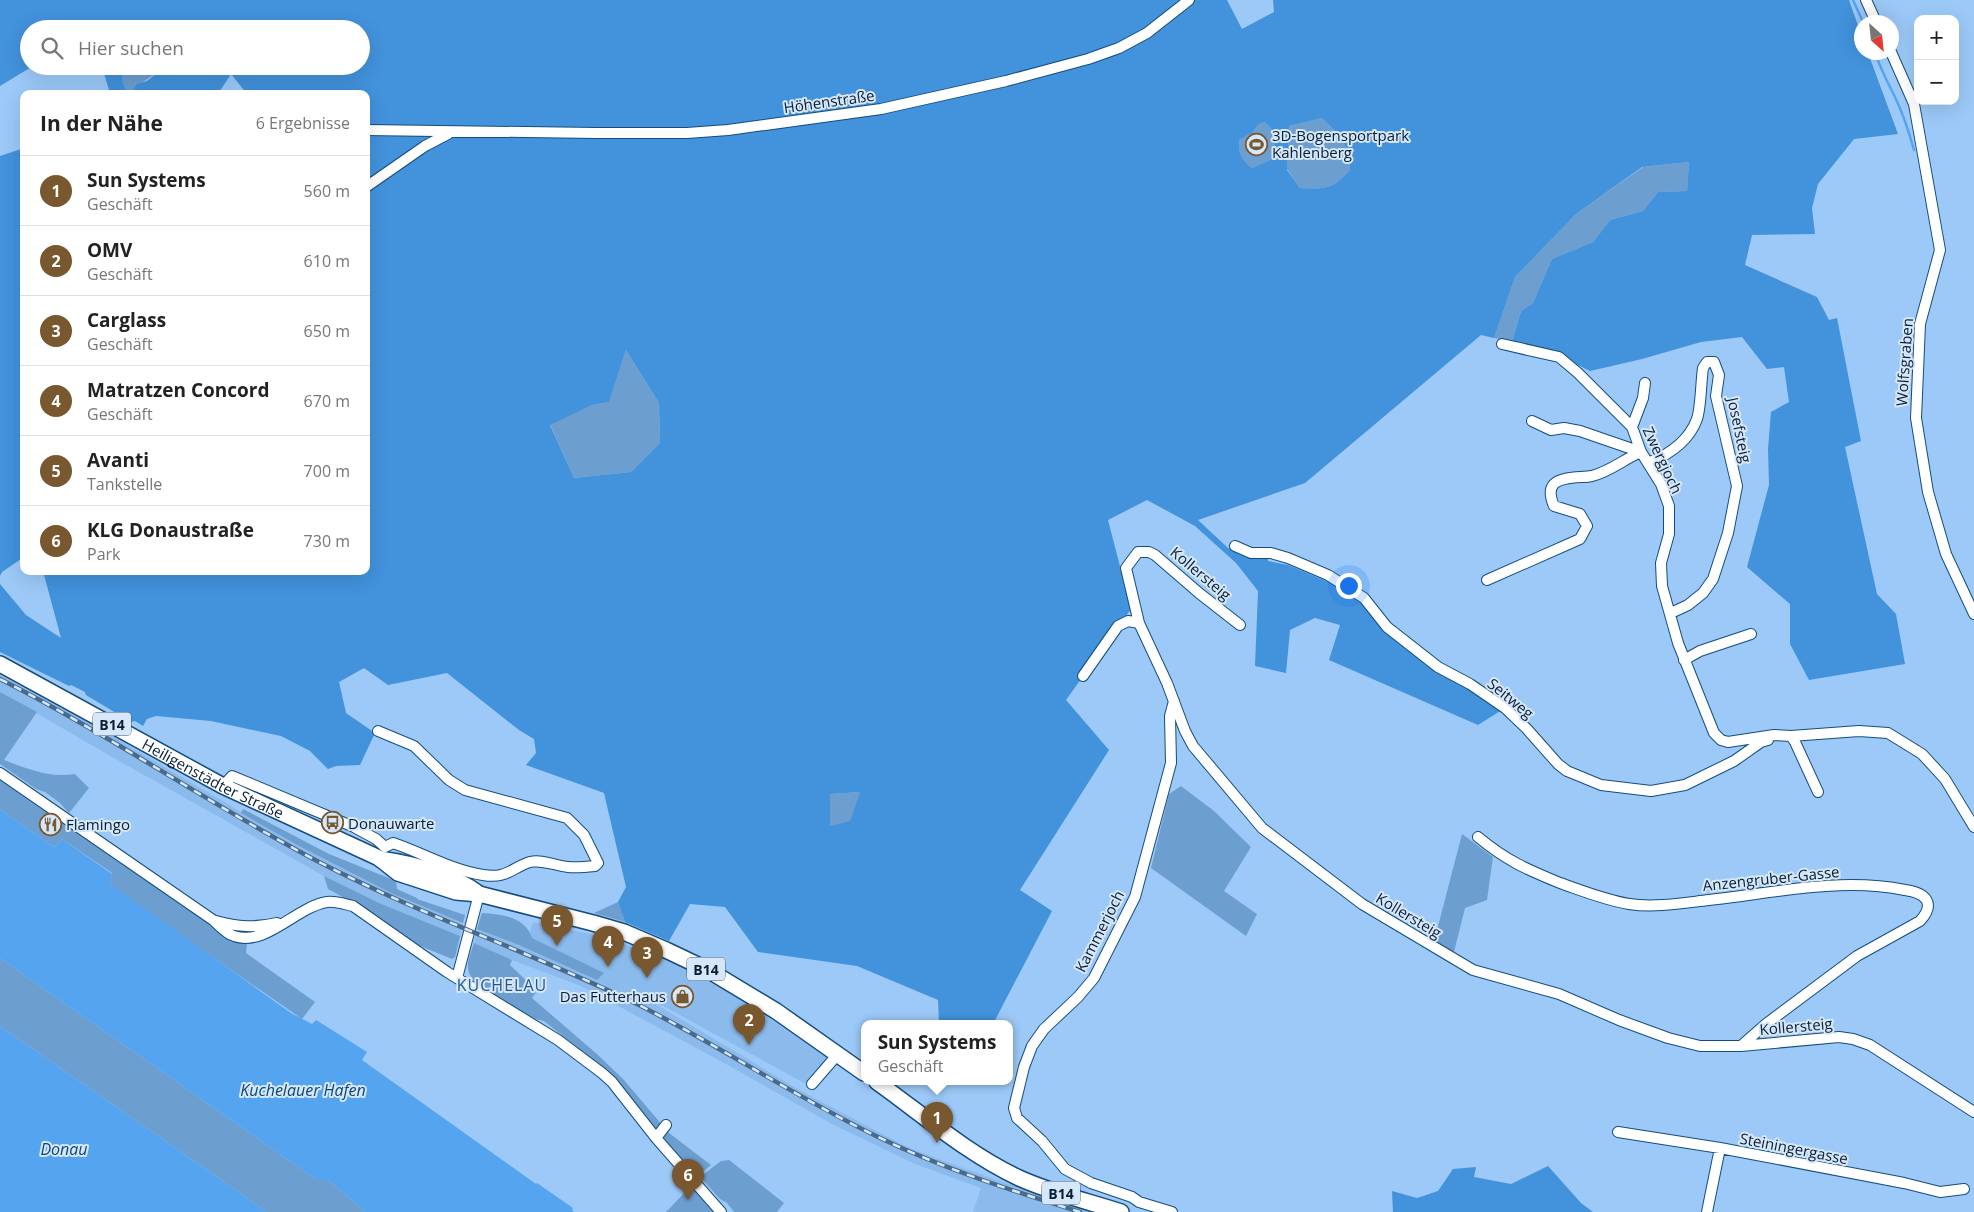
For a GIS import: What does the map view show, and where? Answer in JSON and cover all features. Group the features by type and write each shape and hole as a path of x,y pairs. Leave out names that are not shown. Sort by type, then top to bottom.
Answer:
{"main road":[{"name":"Heiligenstädter Straße","path":"0,664 223,786 382,852 398,873 456,892 479,894 616,930 666,950 708,970 776,1011 838,1054"},
{"name":"B14","path":"838,1054 861,1071"},
{"name":"B14","path":"881,1085 1002,1169 1036,1185 1121,1212"}],"street":[{"name":"Höhenstraße","path":"370,130 687,133 728,130 881,109 1006,81 1088,59 1119,48 1147,32 1189,0"},
{"path":"1866,0 1873,15"},
{"name":"Wolfsgraben","path":"1895,60 1914,104 1940,250 1920,324 1916,418 1928,492 1946,554 1974,614"},
{"name":"Höhenstraße","path":"370,184 425,146 451,132"},
{"name":"Zwergjoch","path":"1502,344 1558,357 1578,373 1632,427 1641,452 1661,484 1669,506 1669,534 1661,563 1662,586 1684,660 1714,733 1721,740 1728,742 1774,735 1786,736"},
{"name":"Josefsteig","path":"1648,463 1674,450 1687,435 1697,419 1703,368 1707,362 1714,362 1719,375 1716,396 1737,486 1728,533 1713,579 1703,593 1688,605 1671,613"},
{"path":"1632,427 1643,398 1645,383"},
{"path":"1532,421 1551,430 1564,428 1641,452"},
{"path":"1487,580 1580,539 1587,526 1580,514 1554,506 1551,500 1551,492 1554,484 1561,480 1603,473 1641,452"},
{"name":"Seitweg","path":"1235,546 1251,553 1271,553 1288,558 1328,576 1364,598 1387,627 1438,667 1470,684 1505,708 1527,729 1558,764 1567,771 1601,785 1651,792 1685,786 1734,761 1761,742 1786,736"},
{"name":"Kollersteig","path":"1240,625 1199,593 1155,554 1138,552 1126,568 1139,623 1167,683 1193,746 1262,828 1362,904 1473,970 1559,994 1619,1020 1668,1038 1700,1046 1741,1046 1839,1037 1870,1045 1974,1112"},
{"path":"1083,676 1118,626 1128,621 1139,623"},
{"path":"1684,660 1708,648 1750,634"},
{"name":"Kammerjoch","path":"1172,1212 1091,1184 1064,1169 1042,1141 1017,1118 1014,1108 1024,1067 1032,1046 1044,1029 1078,997 1094,978 1135,897 1171,763 1170,716 1174,701"},
{"path":"378,731 414,746 449,780 465,790 567,818 584,835 598,863 595,866 568,867 544,862 531,862 512,872 499,876 484,876 441,864 392,843 382,852"},
{"path":"1786,736 1859,731 1888,733 1922,754 1945,778 1974,827"},
{"path":"1786,736 1795,742 1818,792"},
{"path":"0,773 213,920 238,927 251,927 286,921 322,903 339,902 353,906 457,978 574,1051 612,1082 656,1138 721,1212"},
{"name":"Anzengruber-Gasse","path":"1478,837 1499,855 1524,869 1598,897 1630,904 1663,906 1841,884 1896,888 1918,892 1925,898 1928,906 1927,913 1920,921 1857,956 1766,1024 1741,1046"},
{"path":"457,978 479,894"},
{"path":"812,1084 838,1054"},
{"path":"656,1138 666,1125"},
{"name":"Steiningergasse","path":"1618,1132 1720,1148 1904,1183 1940,1192 1964,1189"},
{"path":"1707,1212 1720,1148"}],"shaded area":[{"path":"0,0 1227,0 1242,29 1274,12 1273,0 1849,0 1854,15 1854,60 1871,60 1898,134 1854,139 1818,184 1812,208 1815,234 1752,235 1745,265 1817,297 1829,320 1837,318 1861,441 1845,447 1877,594 1896,614 1905,664 1809,680 1790,644 1790,604 1747,567 1769,485 1768,449 1771,412 1789,402 1784,367 1767,369 1742,337 1701,342 1642,359 1590,371 1545,349 1512,342 1521,311 1533,303 1552,259 1593,242 1610,220 1643,211 1658,192 1687,191 1689,162 1642,167 1576,214 1515,277 1494,338 1481,335 1305,483 1198,520 1228,548 1268,557 1268,561 1288,565 1362,596 1384,623 1442,668 1505,708 1478,725 1329,660 1340,625 1315,618 1290,630 1286,673 1255,666 1258,591 1236,563 1195,526 1147,500 1108,520 1131,609 1066,700 1109,750 1020,890 1052,911 995,1020 939,1020 938,1000 857,966 758,952 725,907 690,904 669,941 625,922 618,902 626,887 604,793 526,765 536,753 534,739 519,730 447,673 388,685 364,668 339,682 346,713 375,733 360,765 336,766 328,769 310,751 281,736 211,721 156,716 147,719 143,726 135,721 131,722 86,695 85,692 0,652 0,584 26,615 61,638 44,575 370,575 370,90 244,90 232,75 370,75 370,20 20,20 20,74 0,86","holes":["1322,118 1335,131 1349,151 1350,170 1344,177 1328,187 1300,188 1287,170 1289,126","1264,122 1269,126 1275,138 1272,159 1252,168 1241,156 1239,140 1252,133 1258,125","626,350 659,403 660,443 631,472 574,478 550,425 592,405 609,402","860,792 850,821 830,826 830,794"]},
{"path":"105,75 122,75 126,90 109,90"},
{"path":"122,75 153,75 133,90 126,90"},
{"path":"155,75 230,75 221,90 133,90 137,84 147,81"},
{"path":"1322,118 1335,131 1349,151 1350,170 1344,177 1328,187 1300,188 1287,169 1289,126"},
{"name":"3D-Bogensportpark Kahlenberg","path":"1264,122 1272,130 1275,138 1272,159 1252,168 1241,156 1239,140 1252,133 1258,125"},
{"path":"20,149 20,560 2,572 0,576 0,156"},
{"path":"1689,162 1687,191 1658,192 1643,211 1610,220 1593,242 1552,259 1533,303 1521,311 1512,342 1494,338 1515,277 1576,214 1643,167"},
{"path":"626,350 659,403 660,443 631,472 574,478 550,424 592,405 609,402"},
{"path":"0,675 90,723 299,846 393,894 463,923 460,936 379,903 324,876 112,757 0,692"},
{"path":"0,692 37,712 4,760 47,774 75,774 89,788 69,813 60,803 45,792 36,789 0,764"},
{"path":"0,778 224,934 247,943 246,953 315,1002 302,1019 110,884 112,873 62,839 54,847 0,809"},
{"path":"1181,786 1214,811 1251,847 1224,891 1257,914 1246,936 1151,868 1169,794"},
{"path":"860,792 850,822 830,826 830,794"},
{"path":"243,809 329,854 396,881 397,889 417,899 465,915 463,923 393,894 299,846 241,813"},
{"path":"1462,834 1493,857 1487,900 1465,908 1451,964 1421,946 1435,938"},
{"path":"324,876 379,903 460,936 455,957 452,959 418,945 376,915 328,889"},
{"path":"618,902 625,922 594,913"},
{"path":"482,913 497,914 519,921 529,931 532,938 604,973 597,980 519,945 477,929"},
{"path":"533,922 604,937 672,962 776,1018 834,1057 808,1085 619,982 801,1091 907,1147 1089,1212 973,1212 981,1188 915,1164 832,1124 726,1064 581,986 512,960 474,943 477,929 603,973 532,938 530,931"},
{"path":"474,943 512,960 510,965 537,991 532,998 623,1079 669,1133 711,1165 698,1176 695,1176 613,1076 544,1021 531,1018 473,983 468,966"},
{"path":"0,958 317,1180 328,1180 366,1212 267,1212 0,1026"},
{"path":"729,1160 784,1203 777,1212 734,1212 700,1177 721,1161"},
{"path":"1548,1166 1581,1203 1593,1212 1393,1212 1392,1191 1417,1198 1438,1191 1453,1169 1476,1167 1474,1177 1511,1184"},
{"path":"691,1185 714,1212 666,1212 689,1188"}],"water":[{"name":"Kuchelauer Hafen","path":"0,809 54,847 62,839 112,874 110,884 291,1013 312,1024 316,1020 367,1052 362,1060 536,1184 573,1208 574,1212 366,1212 328,1180 317,1180 0,958"},
{"name":"Donau","path":"0,1026 267,1212 0,1212"}],"waterway":[{"path":"1853,0 1860,15"},
{"path":"1878,60 1900,109 1914,150"}],"railway":[{"path":"0,679 81,723 240,818 321,863 399,900 598,985 637,1004 846,1121 901,1148 976,1178 1080,1212"}],"place":[{"name":"3D-Bogensportpark Kahlenberg","path":"1256,144"},
{"name":"Donauwarte","path":"332,823"},
{"name":"Flamingo","path":"50,824"},
{"name":"Avanti","path":"557,946"},
{"name":"Matratzen Concord","path":"608,967"},
{"name":"Carglass","path":"647,978"},
{"name":"Das Futterhaus","path":"682,996"},
{"name":"OMV","path":"749,1045"},
{"name":"Sun Systems","path":"937,1143"},
{"name":"KLG Donaustraße","path":"688,1200"}],"district":[{"name":"KUCHELAU","path":"502,985"}]}
